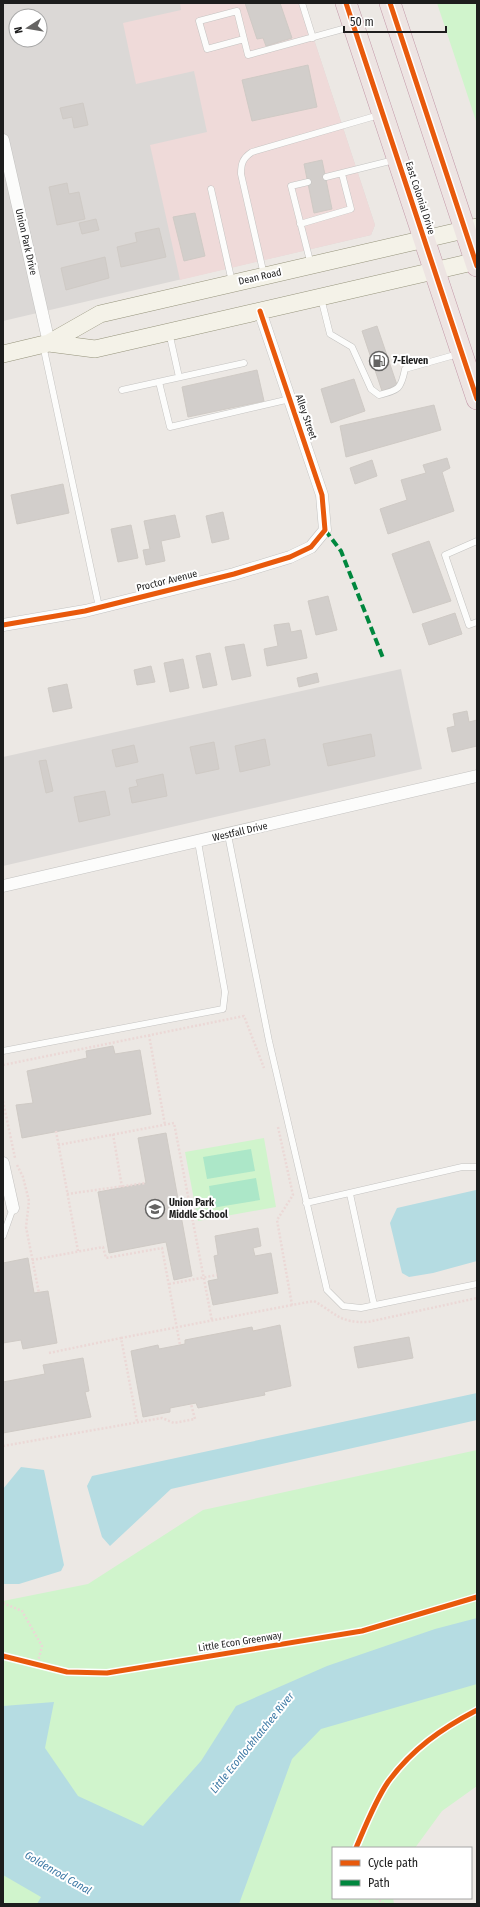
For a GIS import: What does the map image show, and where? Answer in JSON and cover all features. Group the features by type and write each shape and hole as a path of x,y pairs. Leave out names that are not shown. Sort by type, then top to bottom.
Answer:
{"highway":[{"name":"East Colonial Drive","path":"346,3 477,399"},
{"path":"390,3 471,229 476,263"}],"main road":[{"name":"Dean Road","path":"3,354 46,344 100,314 471,229"},
{"name":"Dean Road","path":"46,344 95,349 434,271 476,263"}],"street":[{"name":"Union Park Drive","path":"3,140 46,344"},
{"name":"Alley Street","path":"260,311 322,495 325,530"},
{"name":"Proctor Avenue","path":"3,625 99,607 234,574 290,557 311,547 325,530"},
{"name":"Westfall Drive","path":"3,886 198,842 477,776"},
{"path":"3,1163 13,1208"}],"lane":[{"path":"302,3 312,38"},
{"path":"244,39 207,49 199,21 237,11 244,39 248,55 353,26"},
{"path":"264,276 241,174 241,163 245,157 252,152 382,114"},
{"path":"326,177 397,159"},
{"path":"300,224 351,209 342,174"},
{"path":"308,182 291,186 311,266"},
{"path":"211,189 232,284"},
{"path":"320,297 330,334 352,347 371,389 379,394 396,391 402,385 405,369 462,353"},
{"path":"169,331 179,377"},
{"path":"46,344 99,607"},
{"path":"122,390 244,363"},
{"path":"159,382 170,427 290,399"},
{"path":"477,541 445,555 469,625 477,622"},
{"path":"228,835 260,1002 327,1290 343,1306 361,1308 477,1284"},
{"path":"3,1051 223,1009 226,992 198,842"},
{"path":"306,1203 462,1167 477,1167"},
{"path":"350,1194 374,1305"},
{"path":"3,1236 13,1208"}],"path":[{"path":"3,1064 244,1016 265,1069"},
{"path":"149,1035 165,1125"},
{"path":"276,1121 293,1195 277,1220 292,1305"},
{"path":"58,1144 174,1123 212,1321"},
{"path":"56,1131 78,1251"},
{"path":"113,1134 122,1186"},
{"path":"67,1194 146,1183"},
{"path":"32,1260 103,1246 106,1258 162,1248 180,1345"},
{"path":"169,1284 217,1275"},
{"path":"48,1353 314,1301 336,1316 352,1322 363,1322 477,1298"},
{"path":"121,1338 137,1421"},
{"path":"3,1446 137,1421 162,1418 174,1423 195,1419 191,1404"},
{"path":"3,1603 22,1610 42,1646 37,1665"},
{"path":"29,1663 44,1666"}],"shaded area":[{"path":"3,3 302,3 375,225 371,235 3,321"},
{"path":"180,3 302,3 375,225 371,235 180,280 150,145 207,132 194,71 136,84 123,23 181,10"},
{"path":"401,669 422,769 3,866 3,757"}],"green space":[{"path":"437,3 477,3 477,124"},
{"path":"264,1138 276,1207 198,1221 185,1152"},
{"path":"251,1149 255,1171 207,1179 203,1157"},
{"path":"256,1178 260,1200 212,1208 209,1186"},
{"path":"477,1450 477,1786 442,1811 416,1847 332,1847 332,1899 393,1899 394,1904 3,1904 3,1601 88,1584 203,1510"}],"water":[{"path":"476,1190 477,1261 433,1273 409,1277 402,1273 390,1223 397,1208"},
{"path":"477,1393 477,1420 171,1489 110,1546 102,1537 87,1486 92,1476"},
{"path":"21,1467 44,1470 64,1565 61,1571 19,1584 3,1584 3,1489"},
{"path":"477,1618 477,1684 321,1729 292,1759 239,1904 37,1904 41,1897 3,1875 3,1706 54,1702 45,1748 78,1796 143,1826 201,1761 236,1706 327,1666 435,1629"}],"building":[{"path":"245,3 280,3 292,38 266,46 263,38 257,39"},
{"path":"308,65 317,107 252,121 242,80"},
{"path":"83,103 88,125 74,128 72,117 63,119 60,108"},
{"path":"322,160 332,209 314,213 304,164"},
{"path":"67,183 69,194 79,192 85,219 57,225 49,187"},
{"path":"195,213 205,256 184,261 173,217"},
{"path":"96,219 99,230 82,234 79,223"},
{"path":"159,228 166,257 121,267 117,247 137,242 135,233"},
{"path":"105,257 109,278 66,290 61,268"},
{"path":"377,326 397,385 382,391 362,331"},
{"path":"257,370 264,401 188,417 182,387"},
{"path":"354,379 365,411 331,423 321,389"},
{"path":"434,405 441,430 346,457 340,426"},
{"path":"447,458 450,468 442,472 454,511 388,534 380,509 407,500 401,480 426,473 423,465"},
{"path":"372,460 377,476 355,484 350,468"},
{"path":"63,484 69,513 17,524 11,495"},
{"path":"223,512 229,539 212,543 206,516"},
{"path":"175,515 180,537 161,541 165,561 146,565 143,550 150,549 144,521"},
{"path":"131,525 138,558 118,562 111,529"},
{"path":"429,541 451,601 413,613 392,554"},
{"path":"328,596 337,630 316,635 308,601"},
{"path":"455,613 462,634 429,645 422,624"},
{"path":"289,623 291,632 301,630 307,658 267,666 264,649 278,646 274,625"},
{"path":"244,644 251,676 232,680 225,647"},
{"path":"210,653 217,685 203,688 196,656"},
{"path":"183,659 189,688 170,692 164,663"},
{"path":"151,666 155,682 137,685 134,670"},
{"path":"317,673 319,682 299,687 297,678"},
{"path":"67,684 72,708 53,712 48,688"},
{"path":"467,711 469,722 477,720 477,746 452,752 447,728 455,726 453,714"},
{"path":"371,734 375,756 328,766 323,744"},
{"path":"265,739 270,765 240,772 235,746"},
{"path":"214,742 219,769 196,774 190,747"},
{"path":"134,745 138,762 116,767 112,750"},
{"path":"46,760 53,791 46,793 39,761"},
{"path":"163,774 167,796 132,803 129,788 138,786 136,780"},
{"path":"105,791 110,815 79,822 74,797"},
{"path":"113,1046 115,1054 140,1050 151,1114 22,1138 16,1105 33,1103 27,1071 87,1058 86,1051"},
{"path":"166,1133 192,1276 174,1280 166,1242 109,1253 98,1192 146,1183 138,1138"},
{"path":"258,1228 261,1246 253,1248 255,1256 271,1253 278,1293 213,1305 208,1281 218,1279 214,1256 218,1255 215,1236"},
{"path":"28,1258 34,1293 48,1291 57,1343 23,1349 21,1340 3,1343 3,1263"},
{"path":"280,1325 291,1386 264,1392 265,1395 198,1408 196,1403 170,1408 170,1412 143,1417 131,1351 158,1345 159,1349 185,1344 185,1340 252,1327 253,1331"},
{"path":"409,1337 413,1358 358,1368 354,1347"},
{"path":"83,1358 89,1391 85,1392 91,1417 3,1433 3,1382 45,1374 43,1365"}],"marked path":[{"path":"325,530 341,551 383,658"}],"cycle path":[{"path":"346,3 477,399"},
{"path":"390,3 477,266"},
{"path":"3,625 85,611 234,574 290,557 311,547 325,530 322,495 260,311"},
{"name":"Little Econ Greenway","path":"3,1656 67,1672 107,1673 362,1631 477,1597"},
{"path":"356,1847 370,1814 388,1782 397,1770 417,1750 439,1732 477,1710"}],"place":[{"name":"7-Eleven","path":"379,361"},
{"name":"Union Park Middle School","path":"155,1209"}],"water label":[{"name":"Little Econlockhatchee River","path":"252,1743"},
{"name":"Goldenrod Canal","path":"58,1873"}]}
